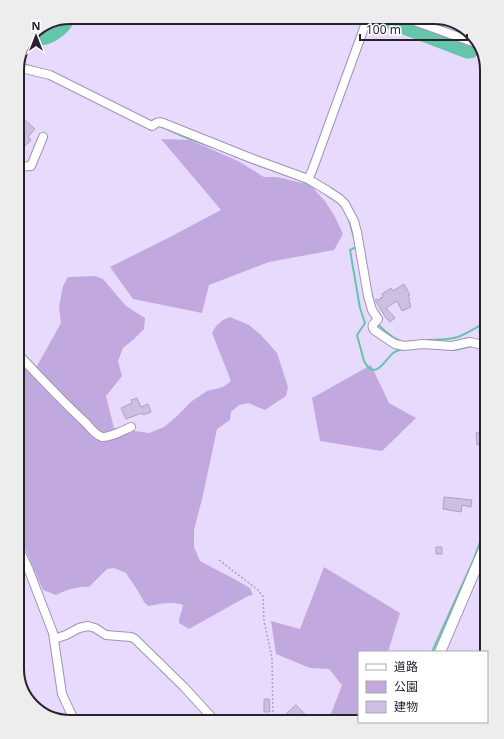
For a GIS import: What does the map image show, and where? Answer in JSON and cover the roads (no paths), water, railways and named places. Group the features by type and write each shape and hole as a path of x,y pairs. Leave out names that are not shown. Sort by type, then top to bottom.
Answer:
{"street":[{"path":"308,179 365,24"},
{"path":"422,24 471,42"},
{"path":"24,69 50,76 150,126 156,122 159,122 252,159 308,179 328,191 345,204 354,221 368,296 372,310 378,319 373,323 373,329 395,344 404,346 423,344 452,346 470,342 480,344"},
{"path":"24,166 31,166 43,137"},
{"path":"24,360 74,412 100,436 106,437 131,427"},
{"path":"24,560 51,626 62,694 72,715"},
{"path":"440,651 480,562"},
{"path":"54,639 88,626 95,628 106,635 131,637 135,639 209,715"}],"waterway":[{"path":"393,24 467,52 473,51 475,48"},
{"path":"35,40 53,35 65,25"},
{"path":"25,65 37,68"},
{"path":"158,125 212,147"},
{"path":"300,180 316,188"},
{"path":"349,220 355,241"},
{"path":"356,247 350,250 360,308 365,323 357,335 364,361 368,367 372,370 376,370 380,368 393,353 403,349"},
{"path":"377,323 388,334 400,341"},
{"path":"426,340 458,337 480,326"},
{"path":"441,349 455,350 472,346"},
{"path":"476,347 480,349"},
{"path":"432,651 480,542"}]}
